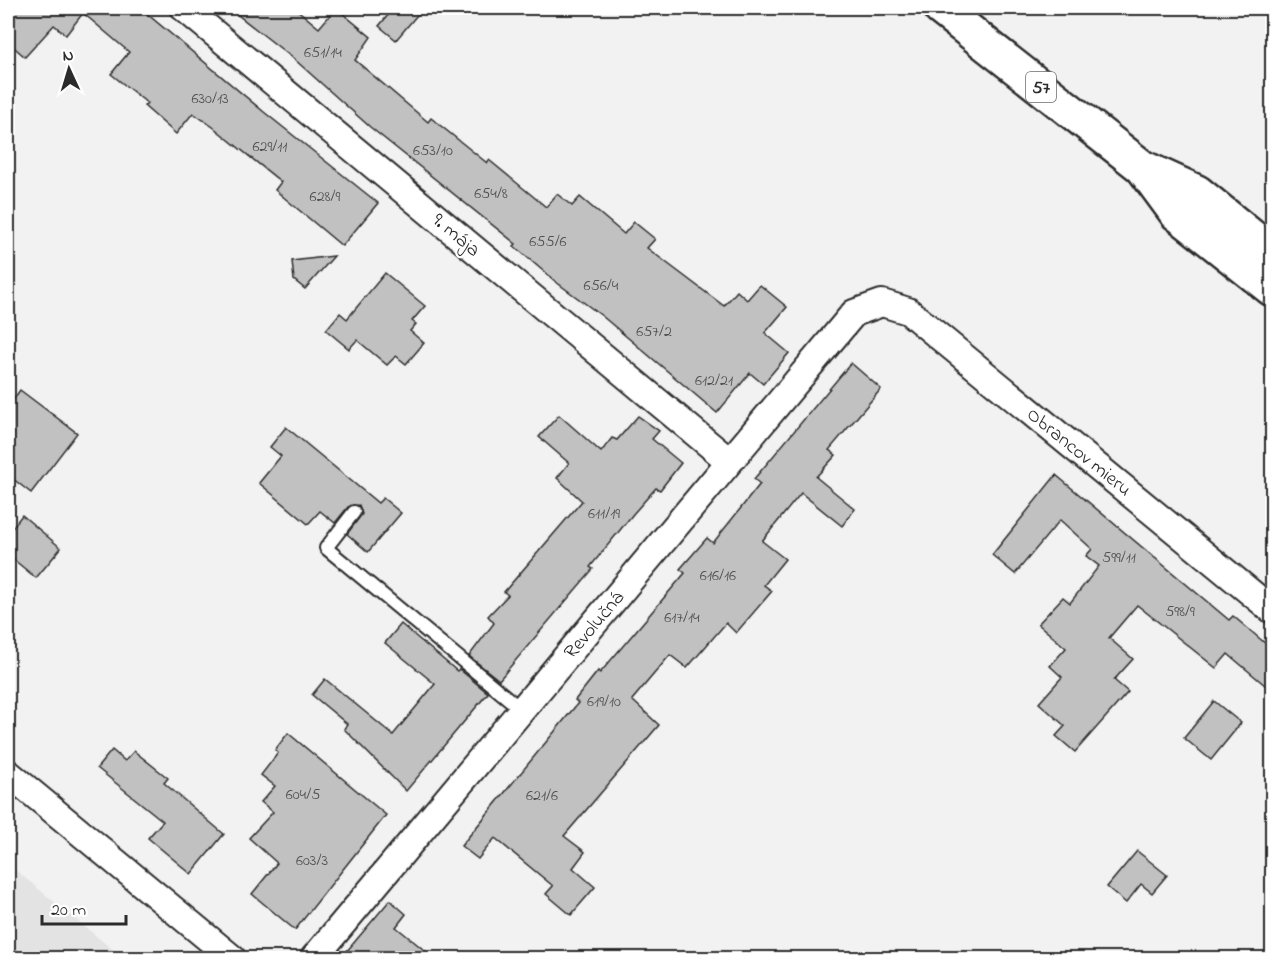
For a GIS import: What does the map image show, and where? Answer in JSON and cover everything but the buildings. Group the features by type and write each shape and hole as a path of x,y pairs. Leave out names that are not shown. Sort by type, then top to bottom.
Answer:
{"main road":[{"name":"57","path":"940,8 1142,167 1197,192 1272,253"},
{"name":"57","path":"1142,167 1176,213 1272,289"}],"street":[{"name":"9. mája","path":"184,8 729,461"},
{"name":"Revolučná","path":"314,958 854,313 882,303"},
{"name":"Obrancov mieru","path":"882,303 908,310 1272,610"},
{"path":"8,773 232,958"}],"lane":[{"path":"354,512 326,548 522,710"}],"shaded area":[{"path":"8,864 123,958 8,958"}]}
